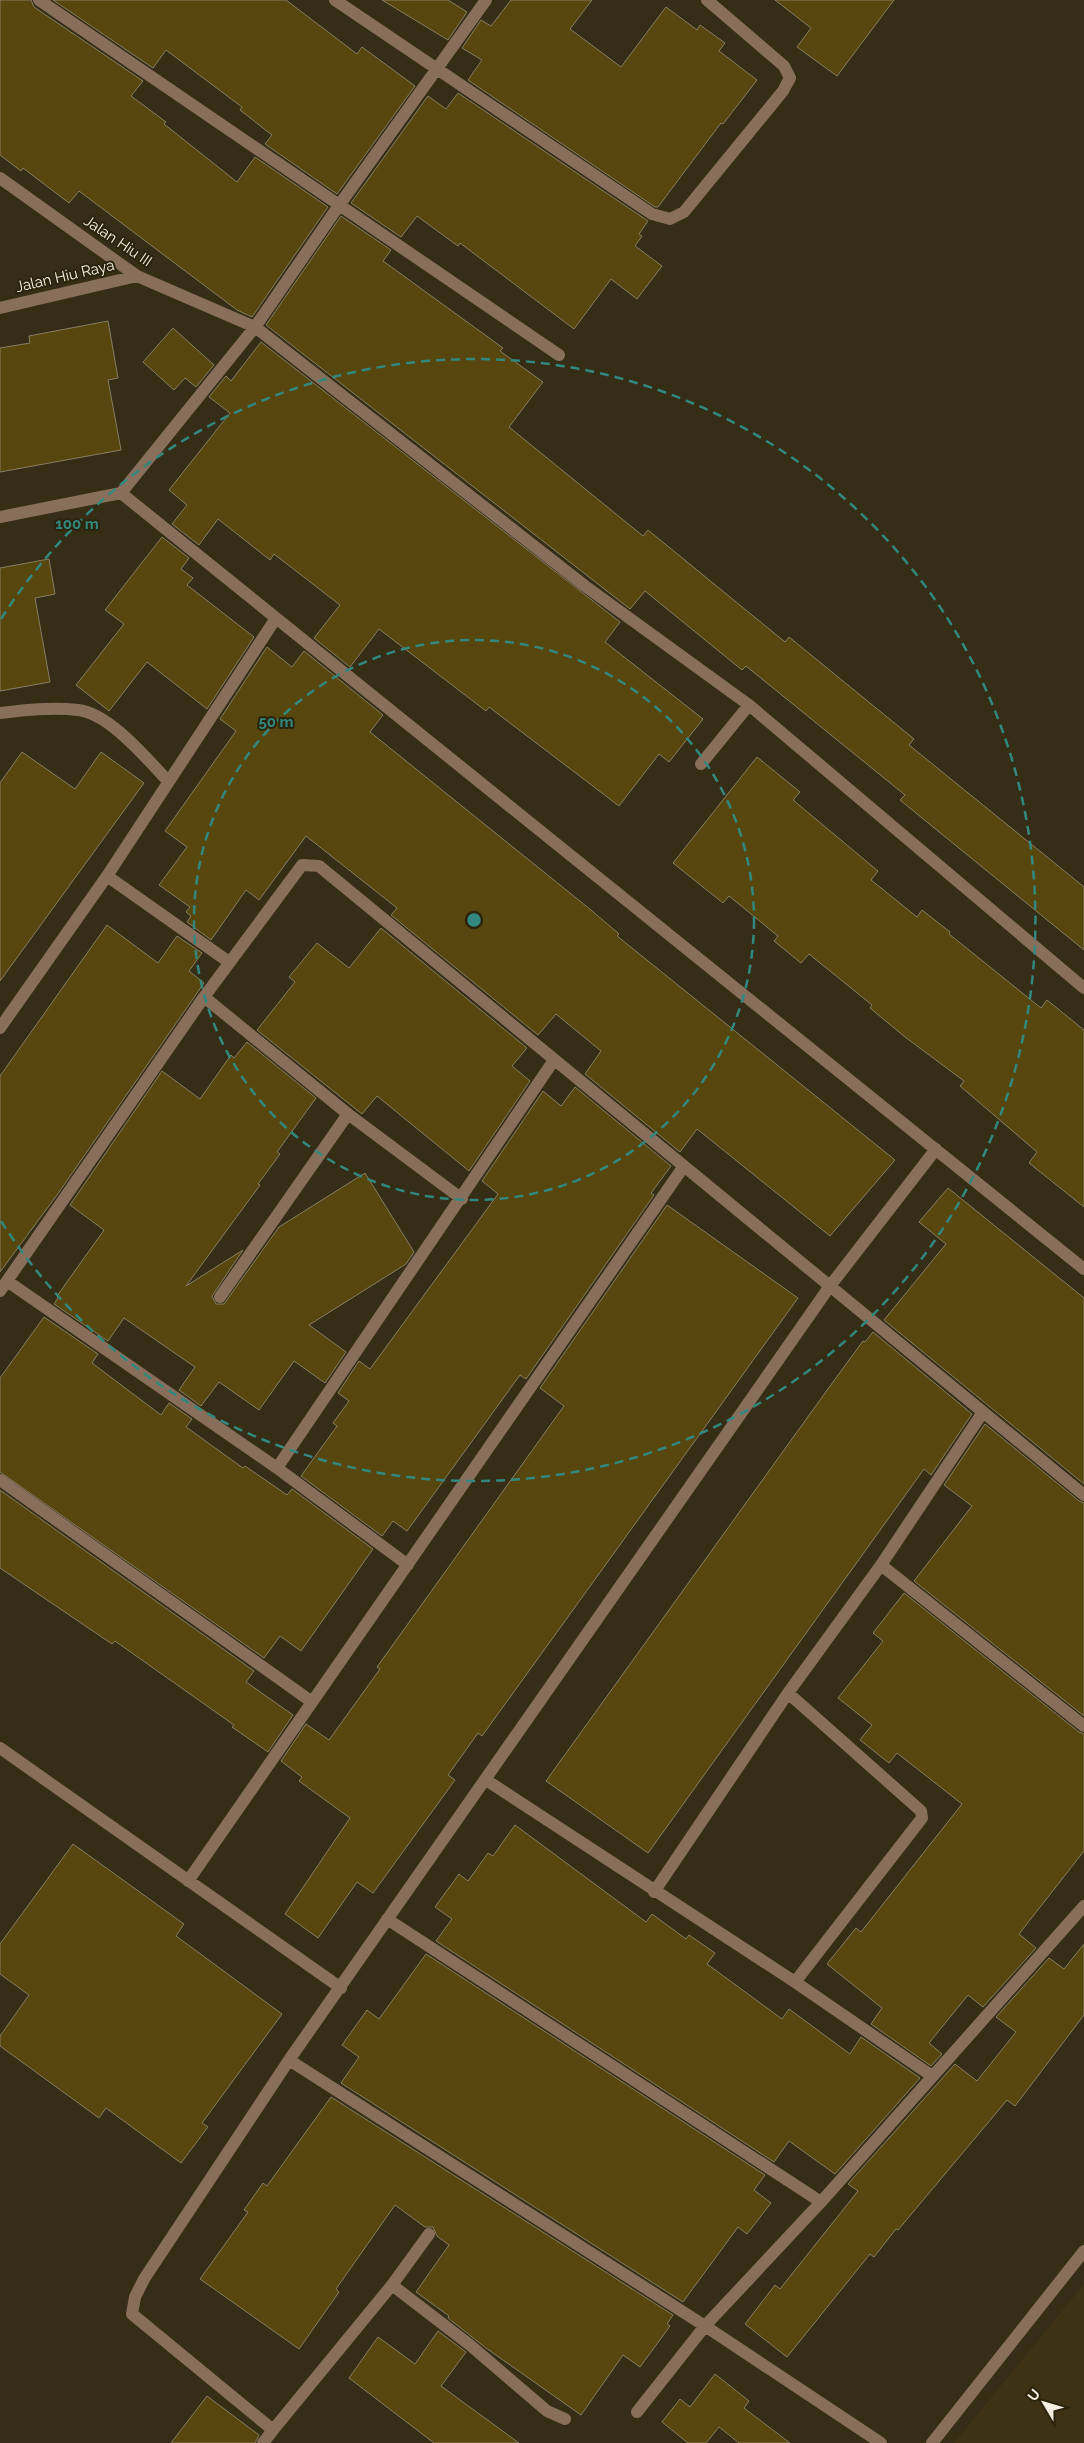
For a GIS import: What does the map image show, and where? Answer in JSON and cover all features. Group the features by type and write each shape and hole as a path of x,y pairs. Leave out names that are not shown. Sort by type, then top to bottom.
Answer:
{"street":[{"path":"39,0 559,355"},
{"path":"335,0 652,214 670,219 684,212 783,91 790,78 784,66 707,0"},
{"path":"0,517 121,493 255,327 340,204 486,0"},
{"name":"Jalan Hiu III","path":"0,178 137,276 255,327 585,586 749,705 1084,988"},
{"name":"Jalan Hiu Raya","path":"0,308 137,276"},
{"path":"121,493 1084,1269"},
{"path":"0,1028 107,876 276,618"},
{"path":"701,764 749,705"},
{"path":"0,712 42,709 80,710 108,723 122,734 168,781"},
{"path":"408,1565 277,1468 4,1286 204,997 302,865 318,866 1084,1495"},
{"path":"107,876 229,962"},
{"path":"204,997 348,1114 462,1199"},
{"path":"277,1468 462,1199 554,1060"},
{"path":"220,1296 348,1114"},
{"path":"273,2430 132,2314 136,2297 144,2279 289,2060 830,1286 936,1149"},
{"path":"188,1880 684,1166"},
{"path":"654,1892 788,1692 881,1565 983,1412"},
{"path":"0,1480 312,1702"},
{"path":"881,1565 1084,1726"},
{"path":"788,1692 921,1810 922,1818 795,1982"},
{"path":"0,1748 341,1988"},
{"path":"486,1780 654,1892 795,1982 932,2076"},
{"path":"637,2412 705,2326 821,2202 1084,1906"},
{"path":"387,1919 821,2202"},
{"path":"289,2060 705,2326 881,2443"},
{"path":"263,2443 392,2285 429,2234"},
{"path":"932,2443 1084,2251"},
{"path":"392,2285 470,2345 548,2411 565,2419"}],"shaded area":[{"path":"1084,2284 1084,2443 954,2443"}],"building":[{"path":"0,0 31,0 34,7 143,81 131,96 166,122 164,124 237,182 255,157 328,207 252,317 237,310 79,191 69,203 23,168 21,171 0,155"},
{"path":"53,0 286,0 357,54 362,47 415,86 337,194 265,144 272,135 240,110 242,107 166,50 153,68"},
{"path":"382,0 448,0 467,12 448,40"},
{"path":"511,0 592,0 570,29 621,67 666,7 697,30 700,25 725,43 719,51 757,80 723,124 721,123 658,207 655,207 468,80 482,60 462,48 481,20 491,26"},
{"path":"775,0 894,0 837,76 797,47 811,28"},
{"path":"458,93 648,221 639,234 642,236 635,246 662,266 637,299 611,279 574,329 460,243 458,246 417,216 401,237 351,203 428,96 446,109"},
{"path":"341,216 391,250 383,261 503,348 500,351 543,382 509,427 643,536 648,530 785,642 789,637 914,739 909,745 1084,887 1084,950 900,800 905,795 746,666 742,670 645,591 630,609 266,325"},
{"path":"108,321 118,378 108,380 121,450 0,472 0,348 30,343 29,336"},
{"path":"173,328 214,365 196,387 185,378 174,390 143,362"},
{"path":"261,342 620,622 605,642 703,719 669,762 659,754 619,806 489,707 486,711 379,629 350,667 314,638 340,605 274,554 270,560 218,519 199,545 172,524 187,505 169,490 230,413 209,397 226,376 231,381"},
{"path":"162,537 189,558 181,569 193,578 187,585 254,637 207,709 147,662 109,711 76,685 124,624 105,610"},
{"path":"49,559 55,594 35,598 50,682 0,691 0,568"},
{"path":"267,647 292,667 304,651 383,715 370,732 591,910 619,934 617,936 895,1160 830,1236 697,1129 680,1152 585,1074 601,1051 556,1014 538,1035 391,915 397,908 306,836 259,900 246,890 211,940 187,922 191,916 186,912 190,907 159,885 187,847 165,831 236,731 220,719"},
{"path":"22,752 75,789 101,752 144,783 0,981 0,783"},
{"path":"757,757 800,792 793,800 878,871 871,880 917,917 922,910 1041,1008 1047,1000 1084,1030 1084,1207 1029,1163 1037,1152 960,1086 964,1081 905,1037 870,1008 872,1005 809,954 801,963 774,941 778,936 729,896 723,903 673,863"},
{"path":"107,925 158,963 177,936 202,953 189,971 204,983 57,1195 0,1272 0,1076"},
{"path":"381,928 527,1048 512,1066 530,1081 469,1171 377,1096 362,1114 257,1030 295,982 289,977 317,943 349,968"},
{"path":"247,1042 316,1098 277,1152 280,1154 258,1184 260,1185 186,1286 243,1250 212,1296 216,1304 224,1304 279,1227 365,1173 414,1252 406,1264 309,1325 346,1352 325,1383 294,1361 259,1410 219,1382 201,1406 179,1390 195,1367 124,1318 108,1341 54,1304 58,1298 57,1296 104,1230 70,1205 162,1071 200,1099 231,1055 234,1058"},
{"path":"575,1087 671,1166 651,1193 654,1195 526,1379 520,1375 407,1531 393,1521 382,1536 301,1476 337,1426 333,1423 349,1401 338,1393 359,1361 370,1369 498,1194 482,1181 543,1091 561,1106"},
{"path":"948,1188 1084,1298 1084,1484 884,1320 946,1244 919,1222"},
{"path":"667,1205 798,1298 482,1736 478,1733 448,1775 455,1780 373,1893 357,1882 318,1938 285,1914 350,1818 299,1781 302,1777 281,1761 306,1724 329,1740 380,1669 377,1667 564,1406 540,1388"},
{"path":"44,1317 98,1354 92,1363 161,1415 169,1403 192,1419 186,1427 243,1468 245,1466 287,1495 292,1489 373,1549 301,1651 280,1636 264,1658 0,1472 0,1378"},
{"path":"873,1332 972,1414 931,1475 924,1469 648,1853 546,1781 825,1393 863,1341 865,1342"},
{"path":"985,1424 1079,1501 1084,1503 1084,1716 914,1581 972,1506 944,1485"},
{"path":"0,1490 254,1671 246,1682 293,1715 268,1752 232,1727 234,1725 115,1641 112,1644 0,1568"},
{"path":"904,1593 1079,1732 1084,1734 1084,1851 1019,1934 1036,1948 983,2007 968,1995 929,2043 942,2054 931,2066 871,2024 882,2008 827,1964 856,1928 861,1932 962,1804 897,1753 889,1763 860,1740 872,1725 838,1698 883,1641 873,1633"},
{"path":"515,1825 646,1922 652,1914 686,1939 689,1935 715,1953 707,1964 782,2019 789,2009 850,2054 861,2037 920,2078 835,2174 789,2141 774,2162 436,1941 452,1919 435,1907 459,1874 468,1881 488,1853 493,1856"},
{"path":"73,1844 184,1924 176,1936 282,2014 202,2123 208,2127 181,2163 106,2108 99,2118 0,2046 0,2036 29,1995 0,1974 0,1944"},
{"path":"1084,1944 1084,2015 1015,2106 1007,2100 874,2257 870,2254 787,2357 745,2324 775,2285 780,2289 858,2191 848,2184 955,2064 977,2081 1016,2032 996,2017 1049,1958 1064,1969"},
{"path":"426,1954 765,2175 754,2190 771,2203 747,2234 738,2227 683,2302 341,2083 359,2057 342,2045 367,2010 379,2019"},
{"path":"331,2097 673,2315 667,2324 670,2326 640,2367 623,2355 581,2415 486,2348 448,2318 449,2316 416,2292 449,2245 437,2236 433,2227 425,2227 395,2205 336,2289 339,2292 299,2349 200,2279 248,2212 244,2210 263,2183 267,2186"},
{"path":"438,2331 466,2352 441,2386 519,2443 434,2443 349,2378 378,2337 415,2364"},
{"path":"715,2374 749,2401 744,2408 790,2443 739,2443 719,2427 706,2443 688,2443 662,2422 680,2399 690,2407"},
{"path":"207,2396 259,2435 255,2443 171,2443"}]}
